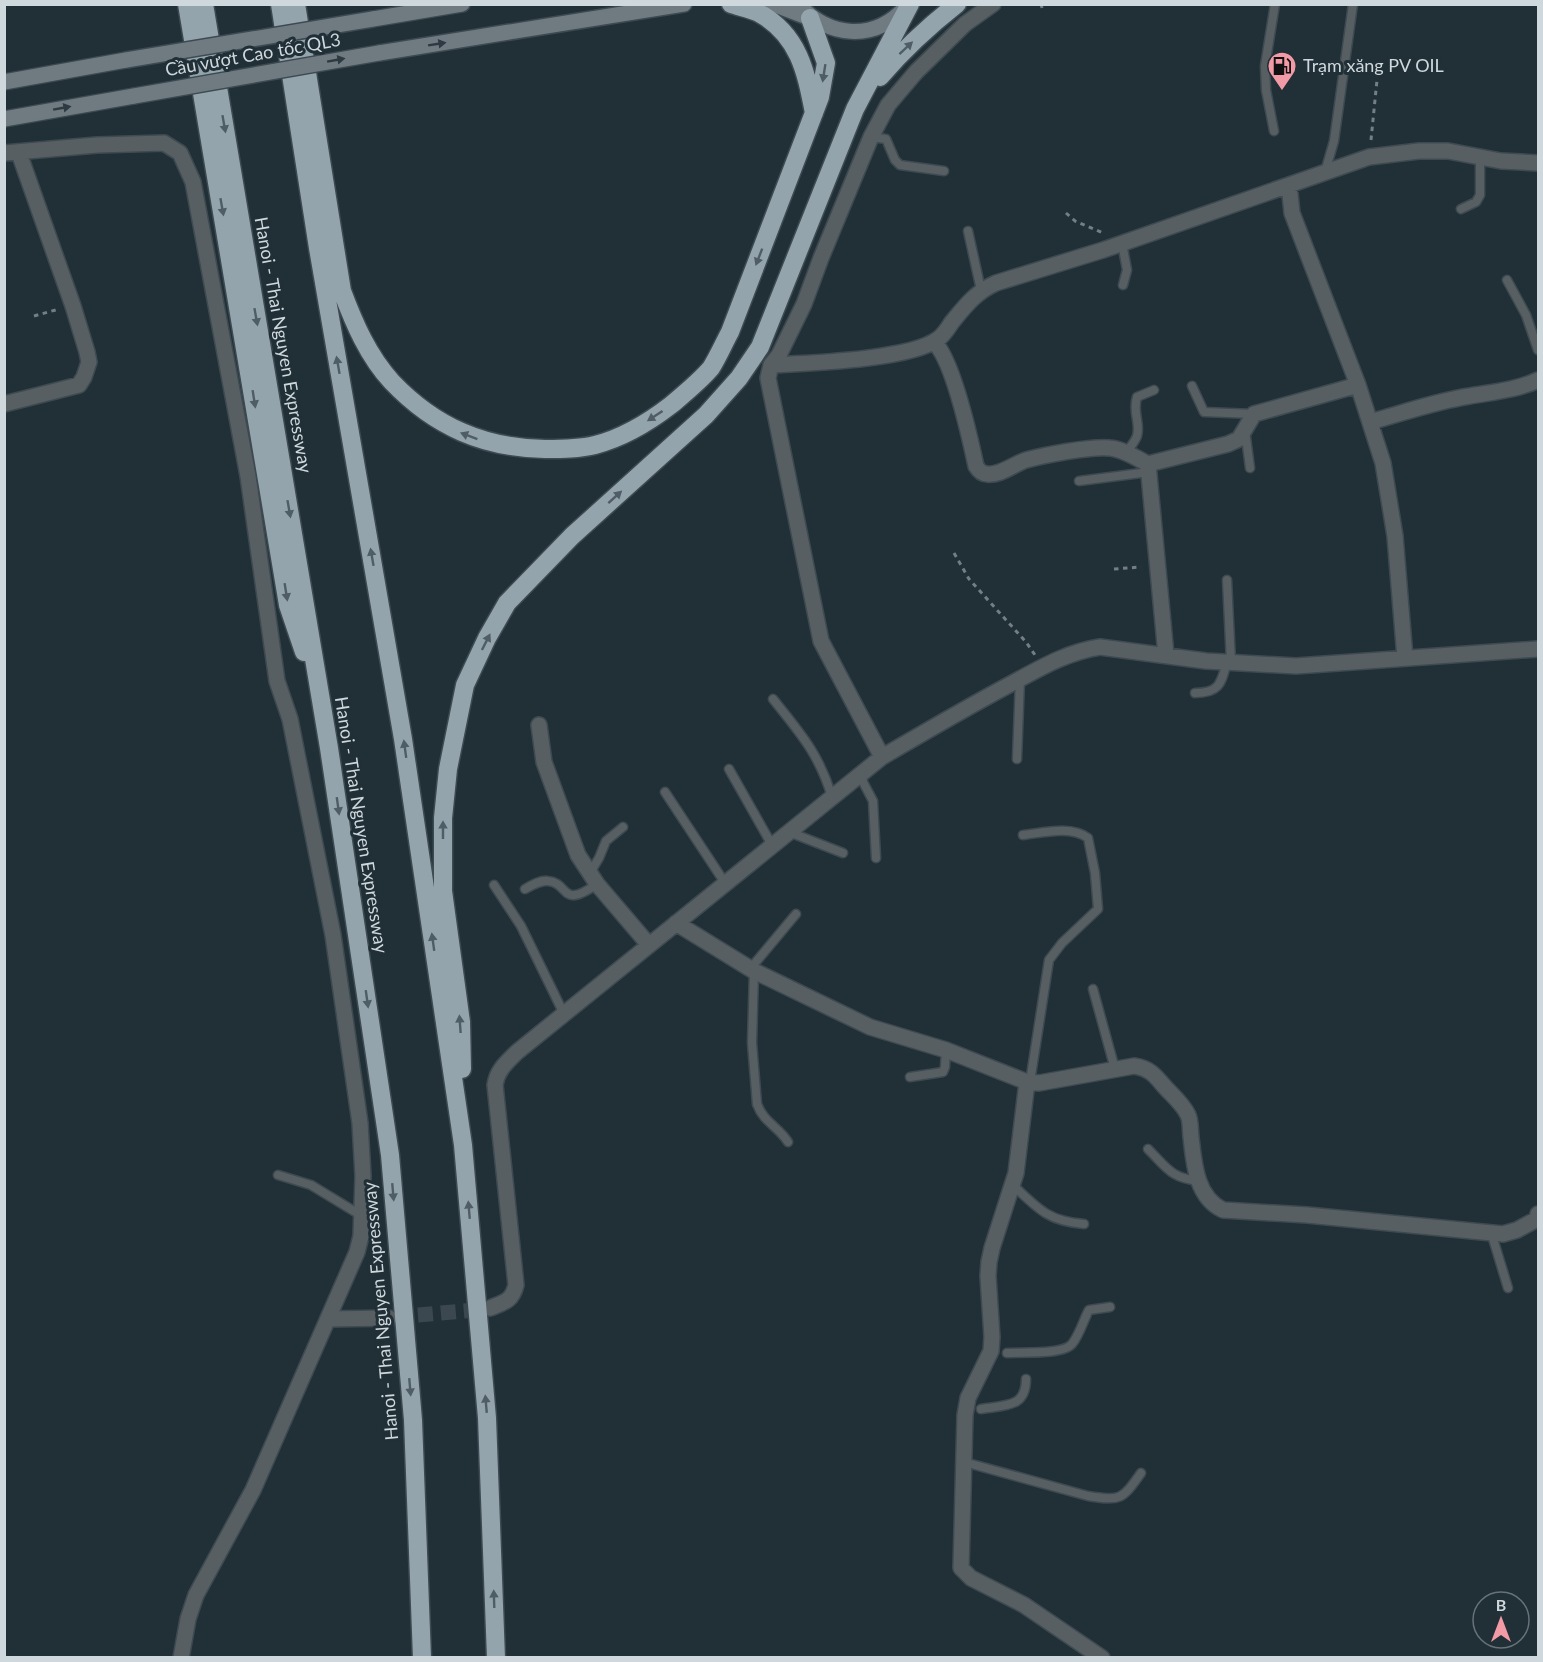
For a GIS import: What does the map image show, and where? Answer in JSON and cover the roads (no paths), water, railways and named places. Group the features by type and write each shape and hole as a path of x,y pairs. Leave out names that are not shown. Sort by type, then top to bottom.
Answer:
{"highway":[{"path":"187,4 288,605 323,708"},
{"name":"Hanoi - Thai Nguyen Expressway","path":"204,4 323,708 390,1155 412,1420 422,1658"},
{"path":"280,4 318,248 403,739 463,1145 487,1418 496,1658"},
{"path":"296,4 342,291 355,327 391,381 430,413 461,433 492,444 522,449 563,449 596,445 629,431 656,417 711,368 730,332 820,97 826,63 804,11"},
{"path":"731,4 757,12 780,27 797,52 805,72 814,114"},
{"path":"463,1145 461,1022 443,891 443,818 448,769 465,685 487,638 507,603 572,536 706,415 739,378 760,347 855,109 909,4"},
{"path":"855,109 897,57 938,18 957,4"}],"main road":[{"name":"Cầu vượt Cao tốc QL3","path":"4,82 462,4"},
{"name":"Cầu vượt Cao tốc QL3","path":"4,119 379,53 684,4"},
{"path":"773,4 804,11 832,28 854,32 876,28 897,17 909,4"}],"street":[{"path":"882,757 818,634 768,378 771,366 804,304 871,138 888,105 916,72 965,24 993,4"},
{"path":"4,404 79,385 89,362 73,306 12,153 164,143 180,153 193,182 248,476 276,681 290,719 333,935 360,1123 363,1176 361,1236 357,1252 253,1490 196,1595 188,1619 181,1658"},
{"path":"771,366 894,354 934,342 940,338 971,298 996,283 1118,244 1369,157 1419,151 1448,151 1501,161 1539,163"},
{"path":"1289,185 1292,213 1358,385 1383,463 1395,536 1405,658"},
{"path":"934,342 940,347 947,364 979,471 986,474 996,473 1029,459 1087,449 1109,448 1126,453 1148,468 1166,655"},
{"path":"1370,422 1470,396 1496,393 1539,380"},
{"path":"1148,468 1239,439 1254,414 1358,385"},
{"path":"490,1308 504,1303 513,1296 516,1285 495,1085 500,1069 517,1052 676,922 882,757 1020,679 1085,649 1100,647 1229,662 1296,666 1539,649"},
{"path":"539,725 544,762 578,855 593,878 649,945"},
{"path":"676,922 752,970 870,1027 946,1050 1028,1082 1039,1083 1134,1066 1145,1067 1155,1075 1189,1116 1193,1156 1199,1181 1206,1197 1223,1210 1307,1215 1503,1234 1517,1230 1537,1219 1539,1214"},
{"path":"1028,1082 1014,1186 992,1248 988,1276 992,1336 999,1352 968,1398 974,1408 964,1462 961,1568 964,1573 1024,1605 1102,1658"},
{"path":"329,1319 389,1318"}],"lane":[{"path":"1274,131 1266,90 1265,66 1275,4"},
{"path":"1325,172 1334,141 1353,4"},
{"path":"871,138 886,140 895,160 900,165 944,171"},
{"path":"1461,209 1476,202 1480,195 1480,156"},
{"path":"968,231 981,290"},
{"path":"1118,244 1127,270 1123,285"},
{"path":"1507,280 1526,315 1539,350"},
{"path":"1191,386 1204,412 1254,414"},
{"path":"1126,453 1137,437 1134,406 1137,397 1154,390"},
{"path":"1245,429 1250,468"},
{"path":"1079,481 1148,468"},
{"path":"1195,693 1206,693 1216,689 1229,662 1227,580"},
{"path":"1017,759 1020,679"},
{"path":"773,699 805,739 820,763 832,797"},
{"path":"729,769 772,845"},
{"path":"862,773 863,782 873,801 876,858"},
{"path":"665,792 725,883"},
{"path":"525,889 548,880 568,895 586,892 606,841 623,827"},
{"path":"1023,835 1071,831 1088,838 1095,873 1098,909 1062,943 1049,960 1028,1082"},
{"path":"789,832 843,853"},
{"path":"494,885 521,926 564,1014"},
{"path":"788,1142 780,1131 760,1114 757,1104 752,1043 752,970 796,914"},
{"path":"1093,989 1115,1070"},
{"path":"910,1077 943,1072 946,1050"},
{"path":"1148,1149 1174,1175 1199,1181"},
{"path":"278,1175 311,1185 362,1216"},
{"path":"1014,1186 1051,1218 1084,1224"},
{"path":"1491,1232 1508,1288"},
{"path":"999,1352 1058,1351 1068,1348 1085,1322 1089,1310 1110,1307"},
{"path":"974,1408 1018,1401 1026,1390 1026,1378"},
{"path":"964,1462 1106,1499 1119,1498 1126,1494 1141,1473"}],"tunnel":[{"path":"395,1317 488,1309"}],"place":[{"name":"Trạm xăng PV OIL","path":"1282,92"}]}
